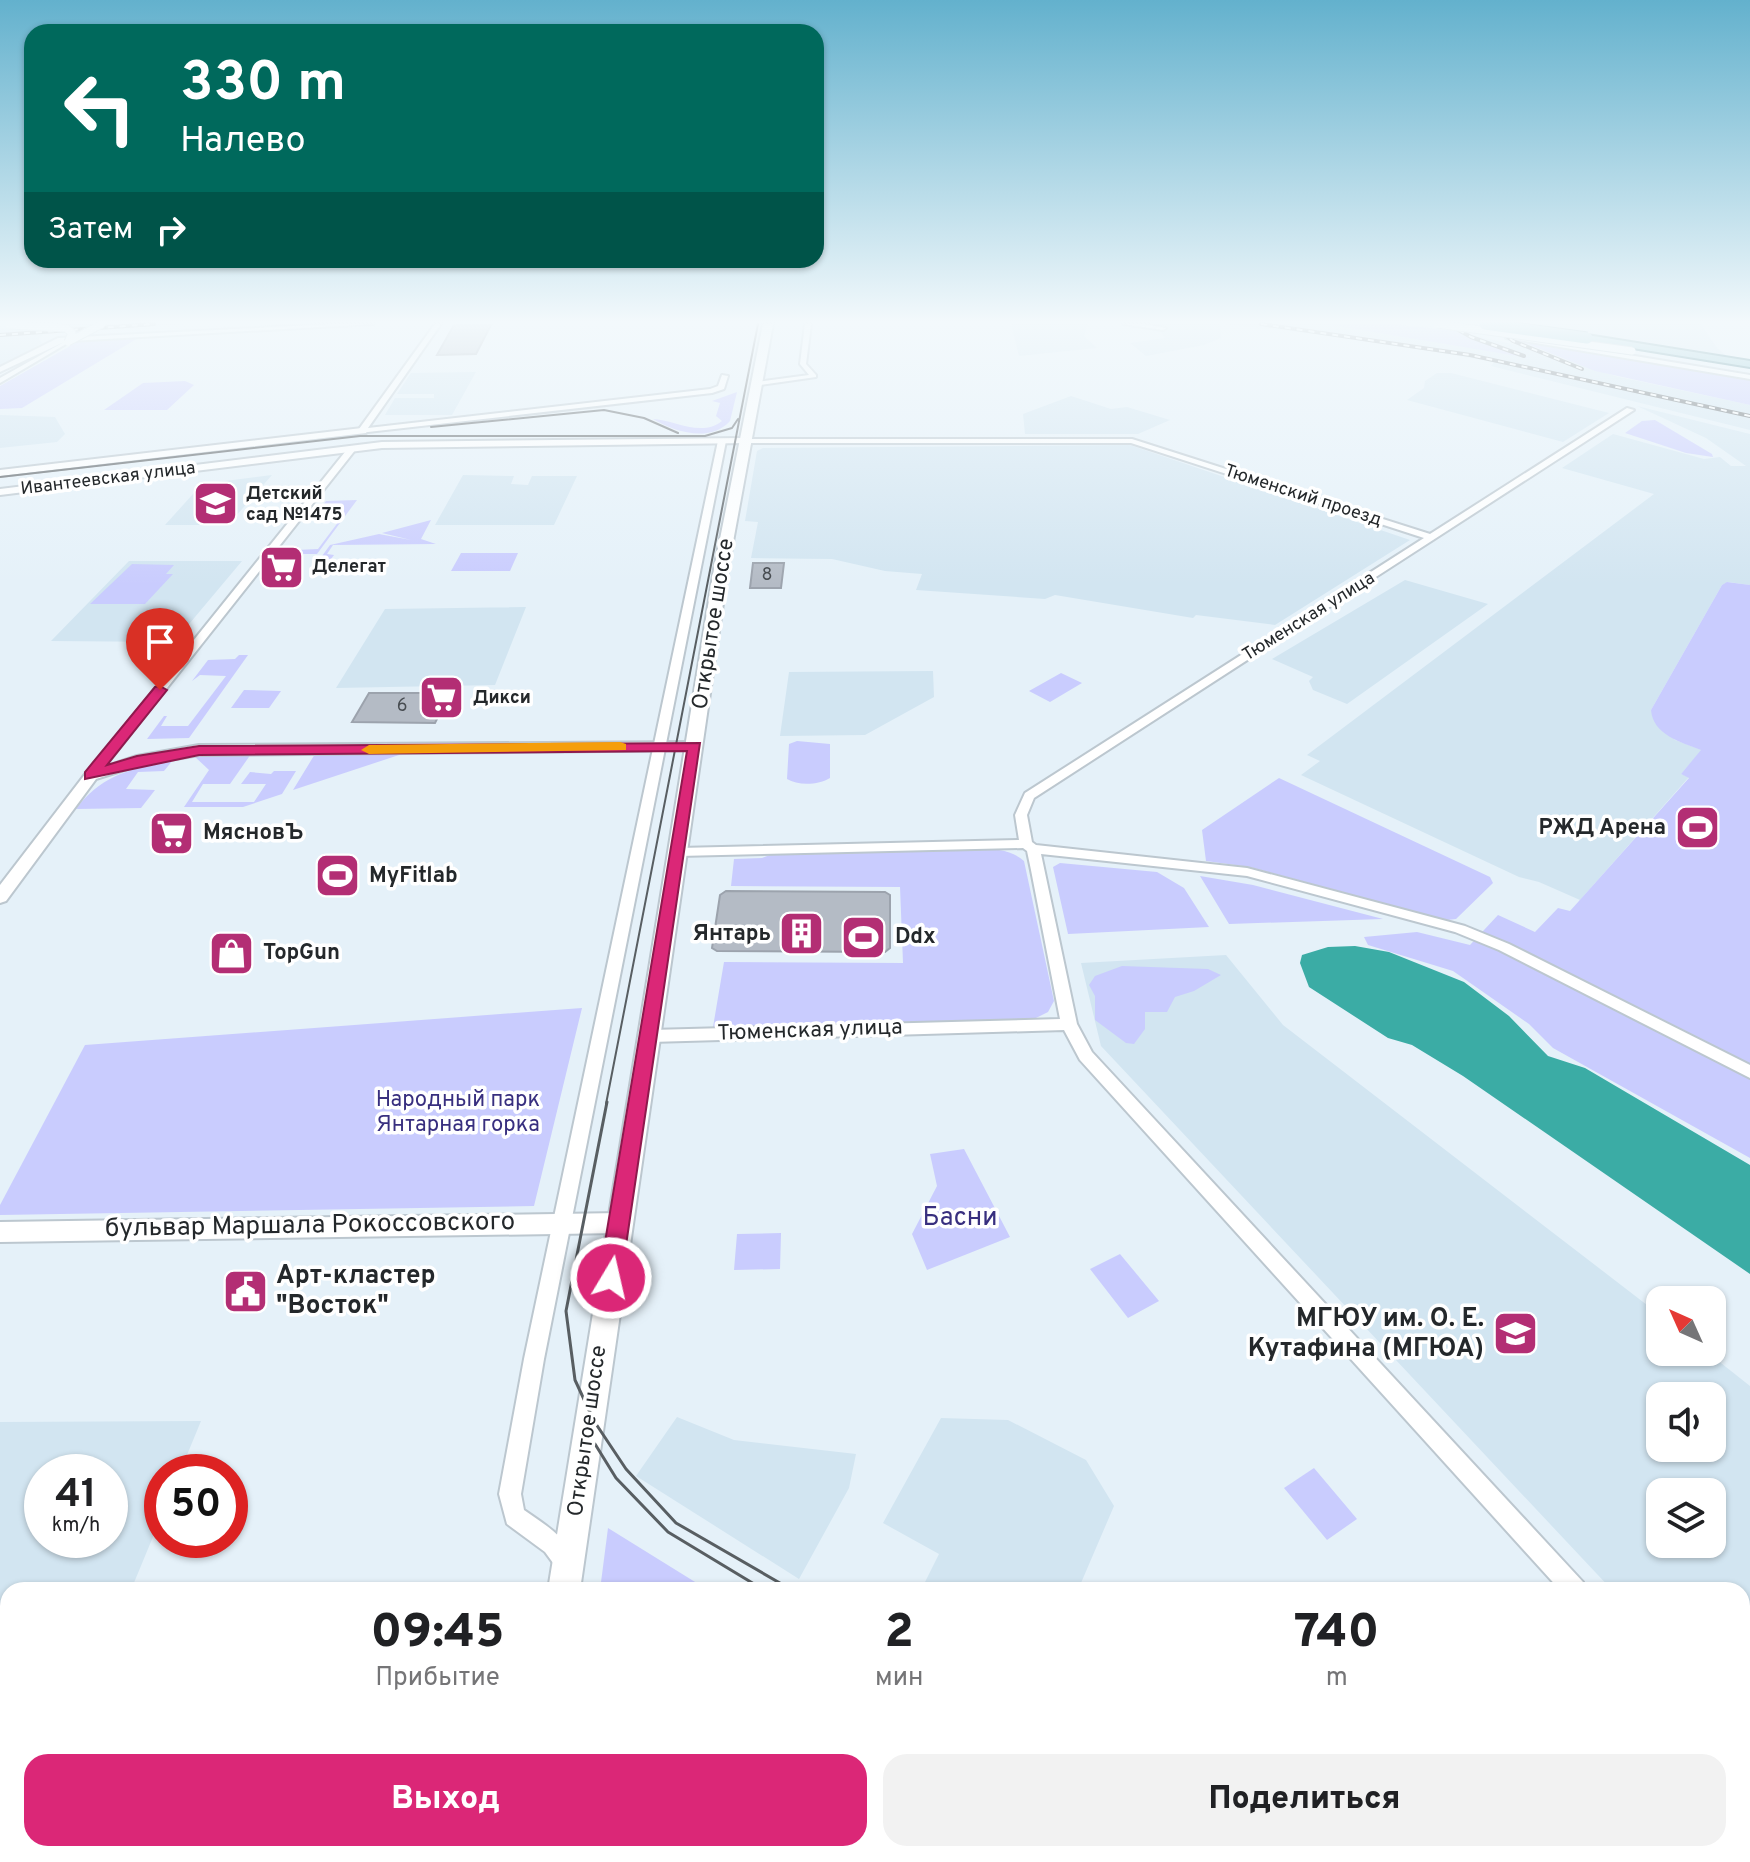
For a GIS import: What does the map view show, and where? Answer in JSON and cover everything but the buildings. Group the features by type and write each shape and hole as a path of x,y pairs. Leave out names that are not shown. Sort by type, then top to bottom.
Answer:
{"main road":[{"name":"Открытое шоссе","path":"566,1580 750,411"}],"street":[{"path":"0,897 91,776 352,449 376,411"},
{"name":"Ивантеевская улица","path":"0,473 536,411"},
{"name":"Тюменская улица","path":"651,1036 1069,1024 1021,815 1029,796 1629,411"},
{"path":"566,1580 553,1544 515,1516 510,1494 722,441"},
{"name":"Ивантеевская улица","path":"0,492 419,443 744,441"},
{"name":"Тюменский проезд","path":"744,441 1132,441 1433,538"},
{"path":"264,460 266,442"},
{"path":"91,776 137,761 199,750 695,747"},
{"path":"679,852 1029,847 1247,872 1460,929 1504,947 1750,1072"},
{"path":"1069,1024 1086,1056 1568,1582"},
{"name":"бульвар Маршала Рокоссовского","path":"0,1232 620,1223"}],"shaded area":[{"path":"387,411 454,411 452,415 385,415"},
{"path":"1031,411 1140,411 1170,420 1138,434 1025,434 1023,414"},
{"path":"1447,411 1609,413 1563,442"},
{"path":"1648,411 1750,434 1750,585 1728,582 1722,585 1651,710 1675,740 1702,750 1681,774 1689,777 1580,900 1519,877 1301,775 1320,761 1307,755 1654,494 1562,468 1613,434 1704,459 1720,457 1731,466 1746,466 1706,438"},
{"path":"1673,411 1750,411 1750,430"},
{"path":"0,415 55,417 65,434 57,442 0,448"},
{"path":"1130,445 1410,540 1275,625 1196,615 1193,618 1055,595 1045,599 916,590 922,574 885,571 832,559 751,558 758,522 745,521 757,451 763,448"},
{"name":"Детский сад №1475","path":"272,475 228,525 165,525 202,484"},
{"path":"463,475 514,476 511,484 528,485 532,476 577,476 554,525 435,525"},
{"path":"129,561 242,561 174,642 51,641"},
{"path":"1405,580 1488,604 1347,704 1313,690 1309,681 1313,677 1272,659"},
{"path":"526,607 495,685 336,688 385,609"},
{"path":"933,671 934,697 865,735 780,736 789,672"},
{"path":"1355,946 1389,952 1464,982 1509,1016 1548,1056 1585,1068 1750,1165 1750,1274 1463,1076 1412,1045 1388,1038 1309,987 1300,963 1302,955 1328,947"},
{"name":"МГЮУ им. О. Е. Кутафина (МГЮА)","path":"1226,955 1283,1025 1646,1304 1646,1366 1725,1366 1750,1386 1750,1582 1604,1582 1101,1046 1081,963"},
{"path":"677,1417 734,1440 856,1454 849,1488 799,1579 636,1476"},
{"path":"941,1418 1008,1420 1086,1460 1114,1506 1081,1582 925,1582 939,1554 883,1523"},
{"path":"201,1421 187,1454 144,1454 144,1558 134,1582 0,1582 0,1422"}],"green space":[{"path":"718,411 732,411 730,421 713,432 682,431 653,419 705,428 722,421 716,416"},
{"path":"1655,420 1713,457 1686,453 1625,433 1642,421"},
{"path":"357,500 317,554 285,554 292,546 298,546 296,550 318,549 342,517 311,520 326,501"},
{"path":"431,520 421,539 436,544 333,545 327,554 334,555 328,563 317,563 330,545 379,534 411,540 382,533"},
{"path":"461,553 518,553 510,571 451,571"},
{"path":"132,564 174,565 166,574 173,574 145,604 90,604"},
{"path":"1727,582 1750,585 1750,1158 1553,1048 1529,1024 1453,971 1368,945 1364,937 1417,932 1470,945 1498,915 1535,932 1558,908 1570,911 1689,778 1681,774 1701,750 1662,732 1651,710 1722,585"},
{"path":"239,655 248,655 189,738 147,739 164,716 167,716 161,726 188,726 226,676 200,675 192,681 208,660 235,659"},
{"path":"1061,673 1082,683 1050,702 1029,691"},
{"path":"244,690 281,691 269,708 231,708"},
{"path":"797,741 830,744 830,778 808,784 787,779 789,744"},
{"path":"251,754 230,784 203,784 192,802 254,802 266,784 241,784 250,772 271,774 274,771 296,771 282,794 243,807 184,807 209,770 193,755"},
{"path":"315,754 402,754 293,790"},
{"path":"173,760 164,771 138,772 126,789 155,790 141,808 76,809 107,781 131,770"},
{"path":"1279,778 1490,877 1493,883 1456,919 1447,920 1250,867 1206,861 1202,830"},
{"path":"994,849 1024,861 1054,1001 1048,1012 1032,1020 713,1027 724,962 903,963 900,887 731,886 734,859 762,858 775,853"},
{"path":"1060,863 1157,872 1184,888 1209,927 1068,934 1053,867"},
{"path":"1200,876 1253,885 1383,919 1229,924"},
{"path":"1122,966 1208,969 1221,975 1194,991 1175,997 1167,1012 1145,1012 1145,1029 1134,1044 1126,1043 1095,1020 1095,996 1089,985 1095,976"},
{"name":"Народный парк Янтарная горка","path":"582,1008 534,1206 0,1215 0,1205 85,1045"},
{"name":"Басни","path":"964,1149 1010,1237 927,1270 912,1234 937,1186 930,1154"},
{"path":"781,1233 780,1269 734,1270 737,1234"},
{"path":"1120,1254 1159,1301 1128,1318 1090,1269"},
{"path":"1314,1468 1357,1519 1327,1540 1284,1488"},
{"path":"608,1528 695,1582 601,1582"}],"tram line":[{"path":"431,427 595,411"},
{"path":"608,411 644,418 678,433"},
{"path":"606,1104 741,411"},
{"path":"0,477 360,436 705,436 732,428 738,419"},
{"path":"607,1102 566,1311 575,1380 594,1421 626,1469 676,1523 778,1582"},
{"path":"595,1444 616,1478 668,1532 751,1582"}],"railway":[{"path":"1727,411 1750,416"}],"slow traffic":[{"path":"369,750 620,747"}],"place":[{"name":"Детский сад №1475","path":"215,504"},
{"name":"Делегат","path":"281,567"},
{"name":"Дикси","path":"442,698"},
{"name":"РЖД Арена","path":"1697,828"},
{"name":"МясновЪ","path":"172,833"},
{"name":"MyFitlab","path":"338,876"},
{"name":"Янтарь","path":"802,934"},
{"name":"Ddx","path":"864,937"},
{"name":"TopGun","path":"232,953"},
{"name":"Арт-кластер \"Восток\"","path":"245,1291"},
{"name":"МГЮУ им. О. Е. Кутафина (МГЮА)","path":"1515,1334"}],"route":[{"path":"160,690 91,776 137,761 199,750 695,747 611,1278"}]}
